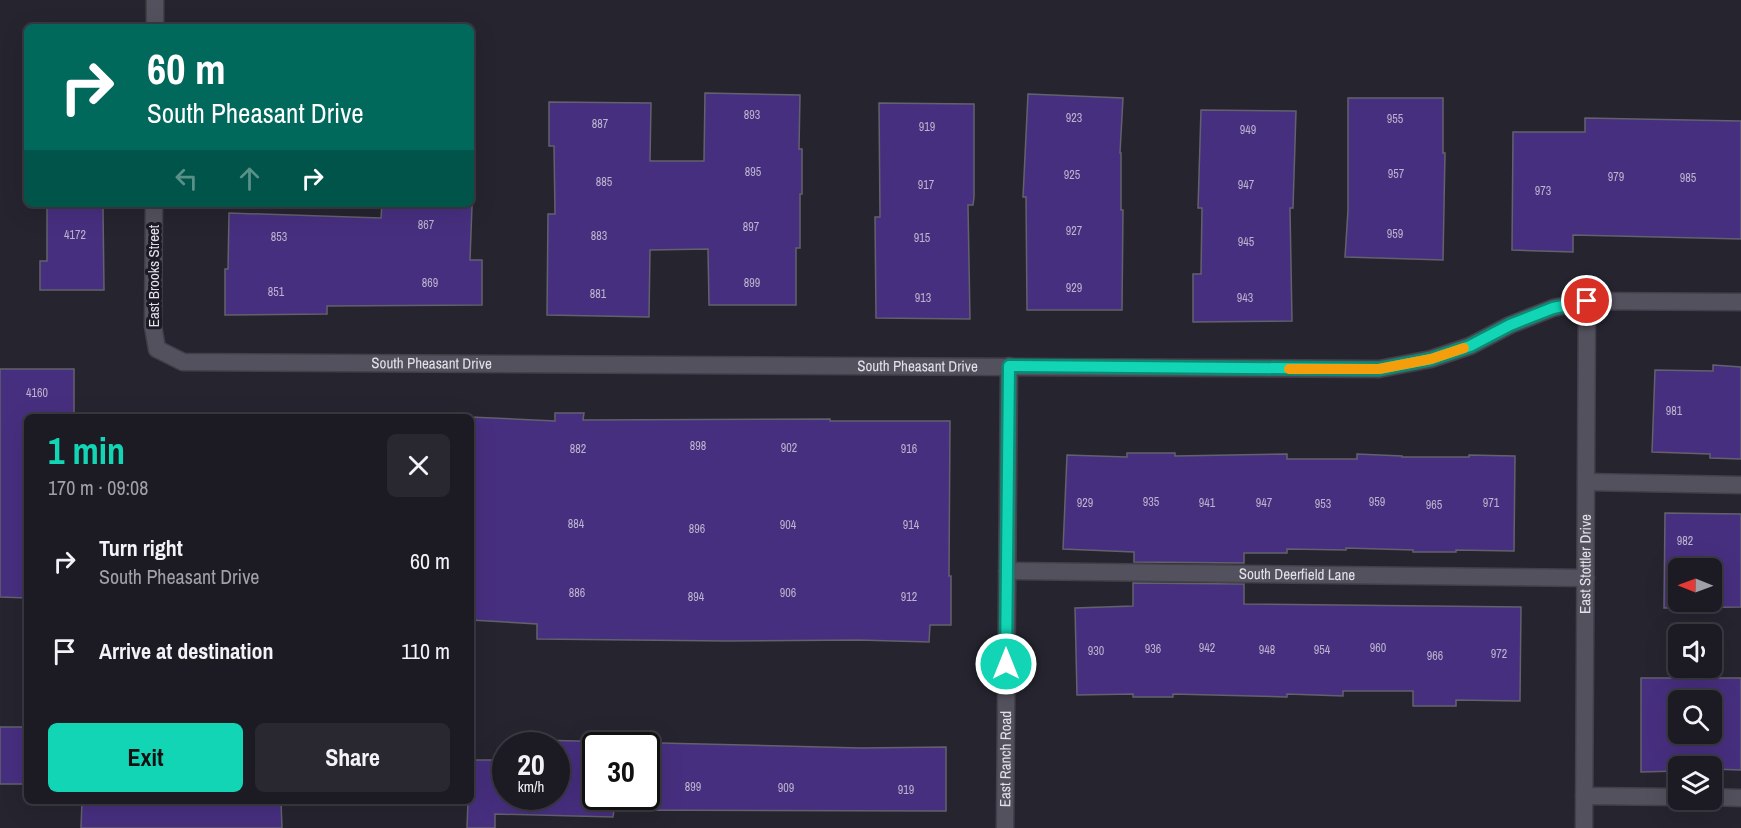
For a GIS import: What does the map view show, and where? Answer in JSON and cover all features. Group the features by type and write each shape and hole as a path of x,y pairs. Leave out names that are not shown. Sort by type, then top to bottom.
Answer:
{"street":[{"path":"155,0 155,24"},
{"name":"East Brooks Street","path":"154,207 153,326 157,349"},
{"name":"South Pheasant Drive","path":"157,349 183,362 1379,369 1431,359 1470,346 1510,325 1553,308 1587,301 1741,302"},
{"name":"East Stottler Drive","path":"1584,828 1587,301"},
{"name":"East Ranch Road","path":"1005,828 1009,366"},
{"path":"1586,482 1741,485"},
{"name":"South Deerfield Lane","path":"1007,571 1586,578"},
{"path":"1584,796 1668,797"},
{"path":"1722,797 1741,798"}],"building":[{"path":"705,93 800,95 799,149 802,149 802,194 800,194 800,248 796,248 796,305 709,305 708,249 650,250 649,317 547,315 548,214 555,214 554,146 549,146 549,102 651,103 650,161 704,161"},
{"path":"1028,94 1123,98 1120,153 1121,210 1123,210 1122,310 1027,310 1026,197 1023,197"},
{"path":"1348,98 1443,98 1443,153 1445,153 1443,260 1345,257 1348,210"},
{"path":"879,103 974,104 974,197 973,205 968,205 970,319 876,318 875,217 880,217"},
{"path":"1201,110 1296,111 1293,208 1290,208 1292,321 1193,322 1193,274 1201,274 1202,208 1198,208"},
{"path":"1585,118 1741,121 1741,239 1573,235 1573,252 1512,250 1513,132 1585,132"},
{"path":"382,207 472,207 470,260 482,260 482,305 327,306 327,314 225,315 225,269 228,269 229,213 381,218"},
{"path":"47,208 103,208 104,290 40,290 40,261 47,261"},
{"path":"1713,365 1741,367 1741,459 1710,458 1710,454 1652,452 1655,370 1713,371"},
{"path":"0,369 74,369 74,414 24,414 24,598 0,597"},
{"path":"555,413 584,413 583,420 950,421 951,625 930,625 929,642 727,641 537,639 537,624 474,620 474,417 555,421"},
{"path":"1127,453 1175,453 1175,456 1287,454 1287,459 1357,459 1357,454 1402,457 1515,456 1514,551 1413,552 1413,550 1346,548 1346,550 1287,549 1287,553 1244,553 1244,563 1134,562 1134,552 1063,549 1067,455 1127,457"},
{"path":"1665,513 1741,514 1741,607 1722,607 1722,558 1668,558 1668,608 1664,608"},
{"path":"1133,583 1244,584 1244,604 1521,607 1520,701 1456,700 1456,706 1413,706 1413,691 1343,691 1343,696 1287,694 1287,697 1173,694 1173,697 1133,697 1133,694 1077,695 1075,608 1133,606"},
{"path":"1641,678 1741,678 1741,770 1722,769 1722,756 1668,756 1668,771 1641,772"},
{"path":"0,727 24,727 24,784 0,784"},
{"path":"570,741 582,741 582,810 614,810 613,817 495,814 495,828 467,828 468,804 474,804 474,760 492,760 492,810 570,810"},
{"path":"660,743 861,748 946,747 946,811 614,810 660,810"},
{"path":"82,804 281,804 282,828 81,828"}],"slow traffic":[{"path":"1289,369 1379,369 1431,359 1464,348"}],"route":[{"path":"1006,664 1009,366 1379,369 1431,359 1470,346 1510,325 1553,308 1587,301"}]}
